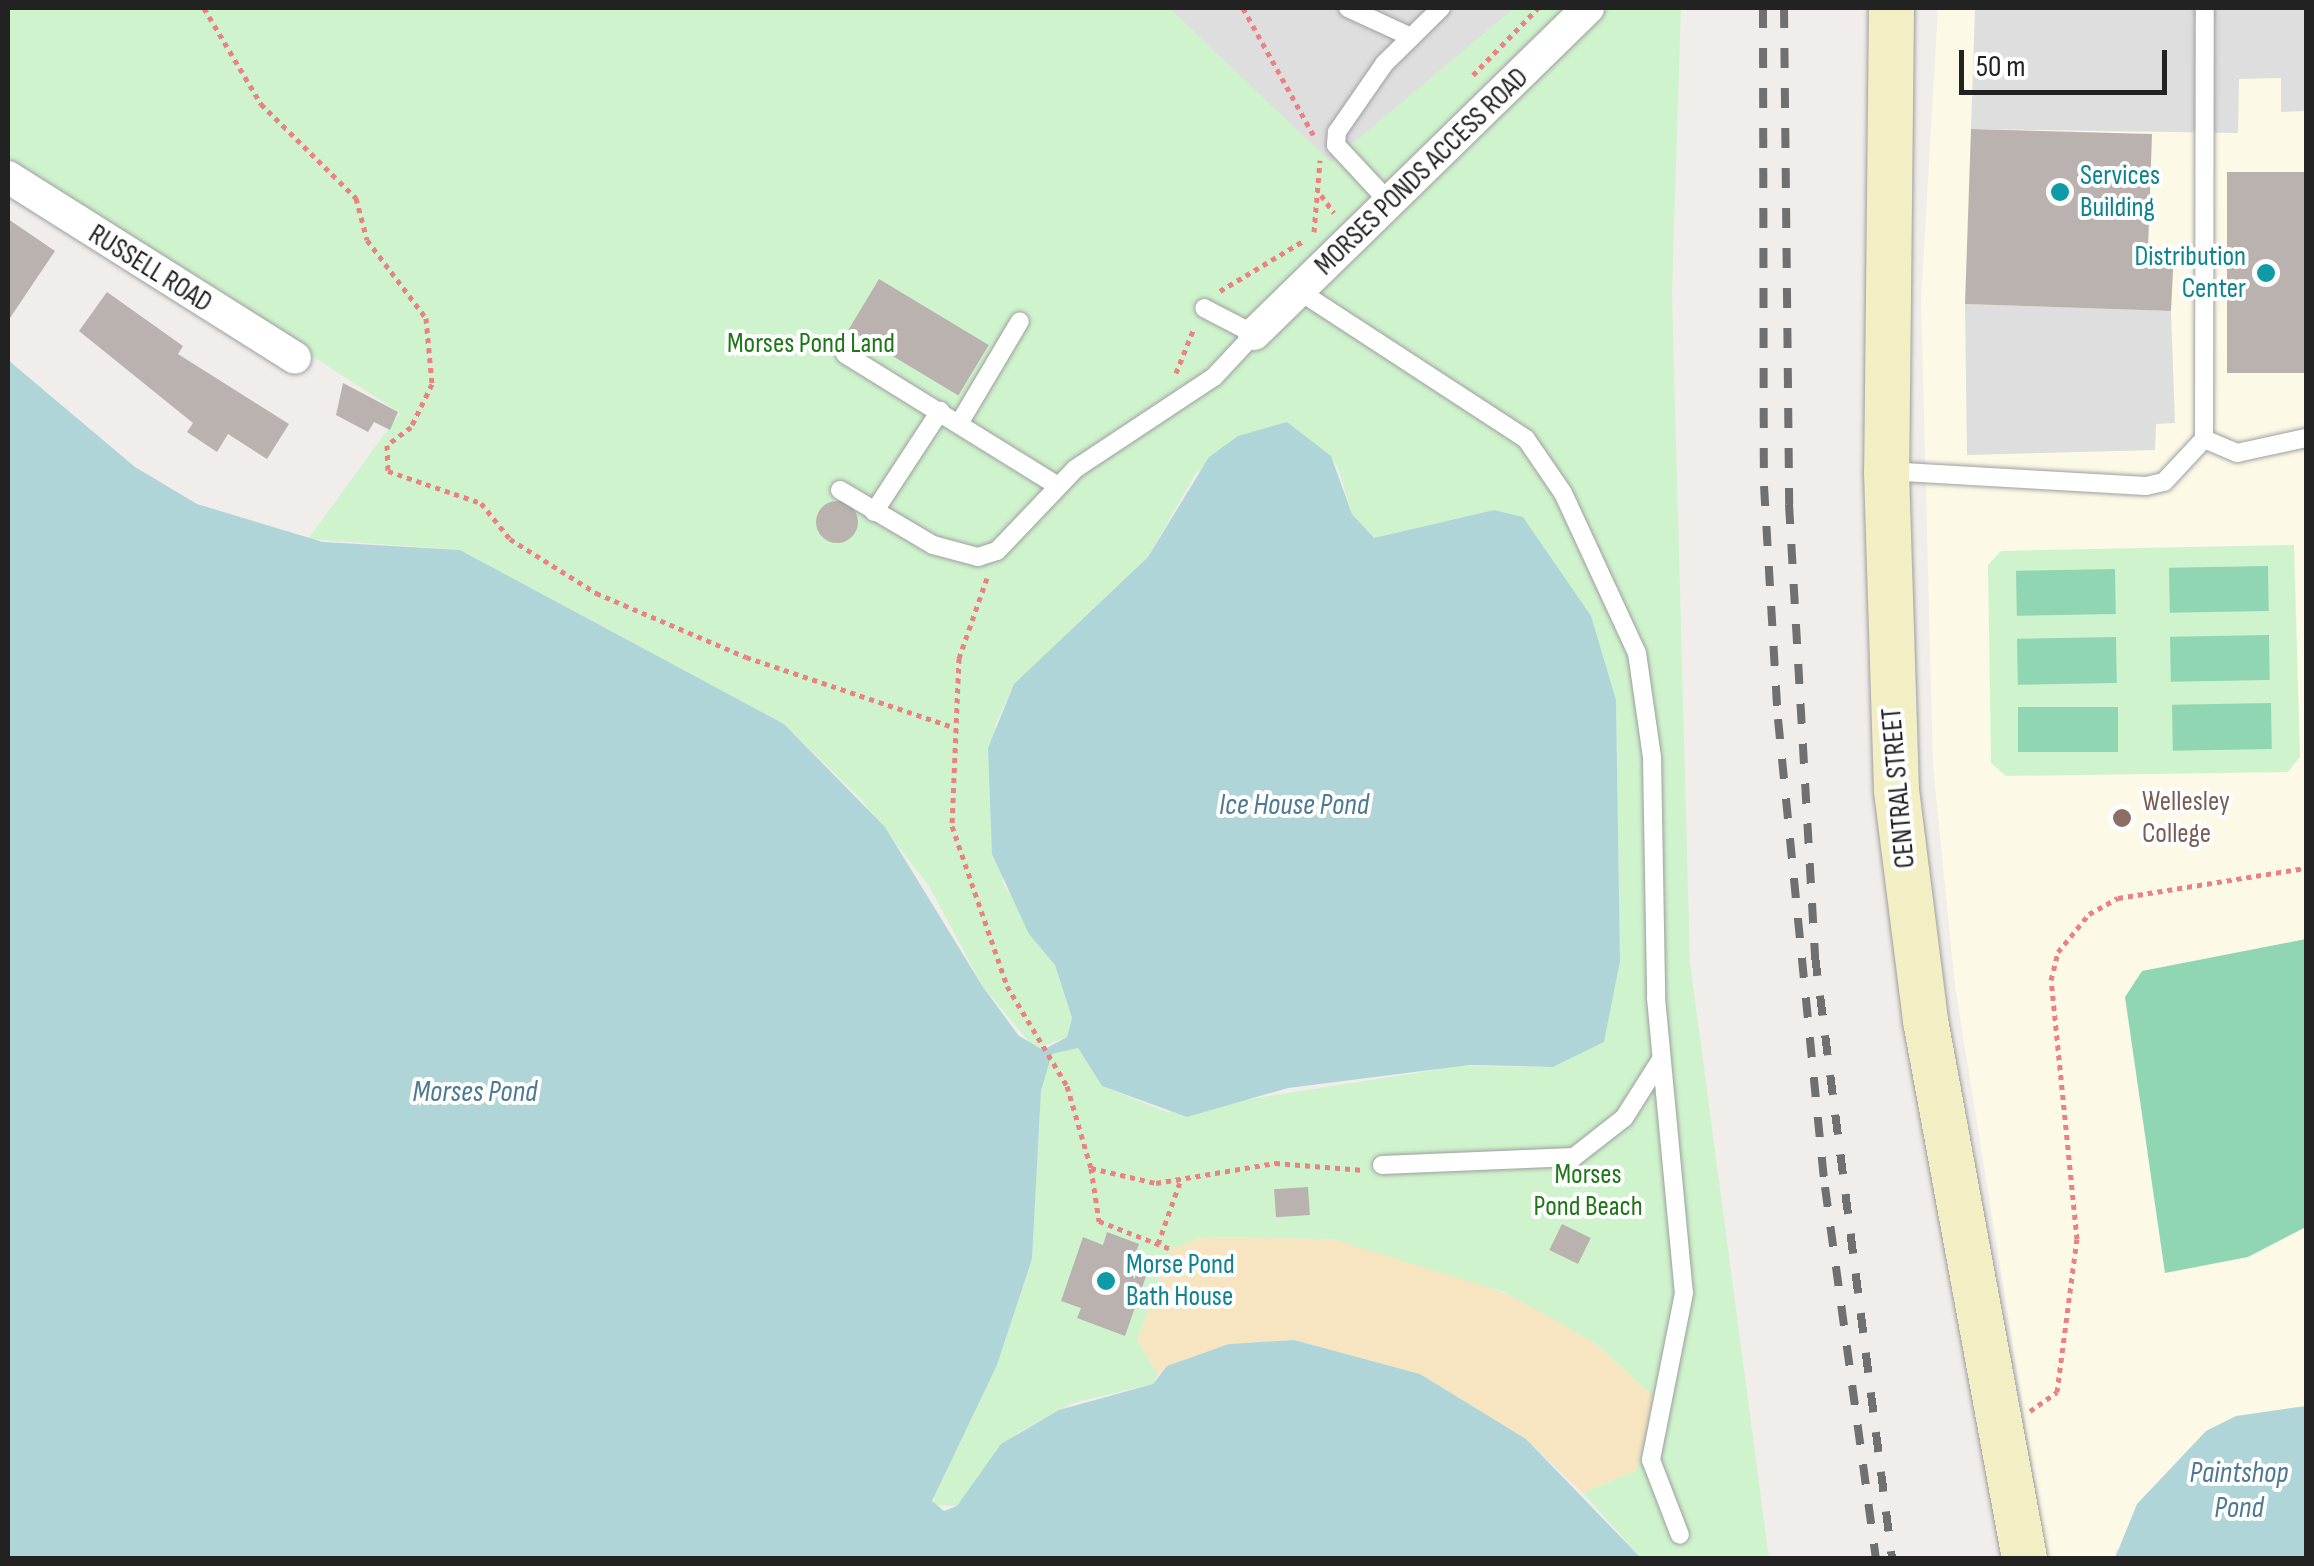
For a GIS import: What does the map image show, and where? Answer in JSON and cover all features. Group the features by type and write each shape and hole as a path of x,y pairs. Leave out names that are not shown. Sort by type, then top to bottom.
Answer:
{"main road":[{"name":"CENTRAL STREET","path":"1891,8 1886,471 1908,898 2024,1558"}],"street":[{"name":"MORSES PONDS ACCESS ROAD","path":"1254,334 1299,292 1379,192 1588,8"},
{"name":"RUSSELL ROAD","path":"8,177 295,358"}],"lane":[{"path":"1348,8 1411,37"},
{"path":"1379,192 1336,146 1337,132 1411,37 1441,8"},
{"path":"1886,471 2146,486 2164,482 2204,439 2205,8"},
{"path":"1299,292 1526,439 1620,611 1650,730 1660,1060 1684,1292 1652,1460 1680,1535"},
{"path":"840,490 932,545 987,556 1058,486 1214,377 1254,334 1204,308"},
{"path":"960,422 1020,321"},
{"path":"845,354 1058,486"},
{"path":"874,512 940,410"},
{"path":"2204,439 2237,453 2306,438"},
{"path":"1382,1166 1574,1157 1624,1118 1660,1060"}],"path":[{"path":"204,8 261,104 356,198 367,240 426,318 432,384 411,427 387,444 388,471 481,503 510,539 596,593 746,657 950,726"},
{"path":"1243,8 1320,148 1321,195 1314,232"},
{"path":"1460,88 1538,8"},
{"path":"1169,406 1204,308 1314,232 1334,213 1379,192"},
{"path":"1321,195 1334,213"},
{"path":"987,556 950,726 960,860 1028,1021 1067,1086 1091,1168 1099,1221 1171,1250"},
{"path":"1998,1419 2046,1405 2057,1392 2077,1238 2051,980 2058,952 2090,914 2118,898 2306,868"},
{"path":"1091,1168 1180,1182 1275,1164 1345,1175 1382,1166"},
{"path":"1158,1244 1180,1182"}],"shaded area":[{"path":"1169,8 1514,8 1331,162"},
{"name":"Wellesley College","path":"1938,8 2306,8 2306,1558 2116,1549 2115,1558 2047,1558 1955,986 1933,766 1921,300"},
{"path":"1975,8 2306,8 2306,111 2281,112 2281,78 2239,79 2238,133 1971,129"},
{"path":"1965,304 2171,311 2175,423 2156,424 2155,450 1967,455"}],"sand":[{"name":"Morses Pond Beach","path":"1202,1237 1332,1239 1405,1254 1522,1300 1595,1343 1654,1397 1637,1470 1583,1493 1526,1439 1420,1374 1294,1340 1229,1344 1158,1374 1137,1340 1171,1249"}],"green space":[{"name":"Morses Pond Land","path":"8,8 1681,8 1672,293 1690,962 1769,1558 1641,1558 1583,1493 1637,1470 1654,1397 1595,1343 1504,1292 1332,1239 1202,1237 1171,1249 1137,1340 1158,1374 1153,1384 1073,1403 1019,1432 957,1506 933,1505 939,1474 997,1365 1032,1259 1041,1091 1052,1054 1078,1048 1102,1086 1167,1112 1460,1066 1553,1067 1620,961 1616,700 1464,517 1374,538 1352,514 1337,465 1286,422 1196,473 1148,557 1014,684 995,726 1003,883 1055,965 1072,1018 1067,1037 1035,1049 983,987 929,886 861,799 784,724 460,550 308,539 400,413 8,158"},
{"path":"2294,545 2300,757 2288,772 2006,776 1991,763 1988,565 2001,551"},
{"path":"2268,566 2269,611 2170,613 2169,568"},
{"path":"2115,569 2116,614 2017,616 2016,571"},
{"path":"2269,635 2270,680 2171,682 2170,637"},
{"path":"2116,637 2117,683 2018,685 2017,639"},
{"path":"2271,703 2272,749 2173,751 2172,705"},
{"path":"2018,707 2118,707 2118,752 2018,752"},
{"path":"2306,939 2306,1227 2248,1257 2165,1273 2125,997 2142,971"}],"water":[{"name":"Morses Pond","path":"8,360 135,467 197,504 323,542 460,550 784,724 885,827 983,987 1019,1036 1043,1050 1067,1037 1072,1018 1055,965 1029,934 992,854 988,748 1014,684 1148,557 1209,457 1238,436 1287,422 1331,456 1352,514 1374,538 1494,510 1523,517 1591,616 1616,700 1620,961 1604,1042 1553,1067 1470,1065 1288,1088 1187,1117 1102,1086 1078,1048 1052,1054 1041,1091 1032,1259 997,1365 932,1501 944,1511 957,1506 1001,1444 1059,1410 1153,1384 1167,1366 1229,1344 1294,1340 1420,1374 1526,1439 1641,1558 8,1558"},
{"name":"Paintshop Pond","path":"2306,1406 2306,1558 2115,1558 2137,1504 2206,1431 2236,1416"}],"building":[{"name":"Services Building","path":"1971,129 2152,134 2148,250 2174,251 2171,311 1965,304"},
{"name":"Distribution Center","path":"2227,172 2306,172 2306,373 2227,373"},
{"path":"8,219 55,251 8,321"},
{"path":"879,279 989,345 958,395 849,330"},
{"path":"107,292 183,346 178,354 289,424 267,459 228,434 217,452 187,432 193,423 79,331"},
{"path":"343,383 398,412 390,430 374,422 368,432 336,415"},
{"path":"837,501 852,507 858,522 852,537 837,543 822,537 816,522 822,507"},
{"path":"1308,1187 1310,1215 1276,1217 1274,1189"},
{"path":"1562,1224 1591,1238 1578,1264 1549,1250"},
{"name":"Morse Pond Bath House","path":"1107,1232 1139,1244 1135,1255 1151,1262 1125,1336 1077,1318 1081,1308 1061,1301 1083,1237 1103,1245"}],"railway":[{"path":"1763,8 1764,486 1778,719 1825,1187 1876,1558"},
{"path":"1784,8 1789,504 1815,956 1892,1558"}],"place":[{"name":"Services Building","path":"2060,192"},
{"name":"Distribution Center","path":"2266,273"},
{"name":"Wellesley College","path":"2122,818"},
{"name":"Morse Pond Bath House","path":"1106,1281"}],"water label":[{"name":"Ice House Pond","path":"1294,805"}]}
